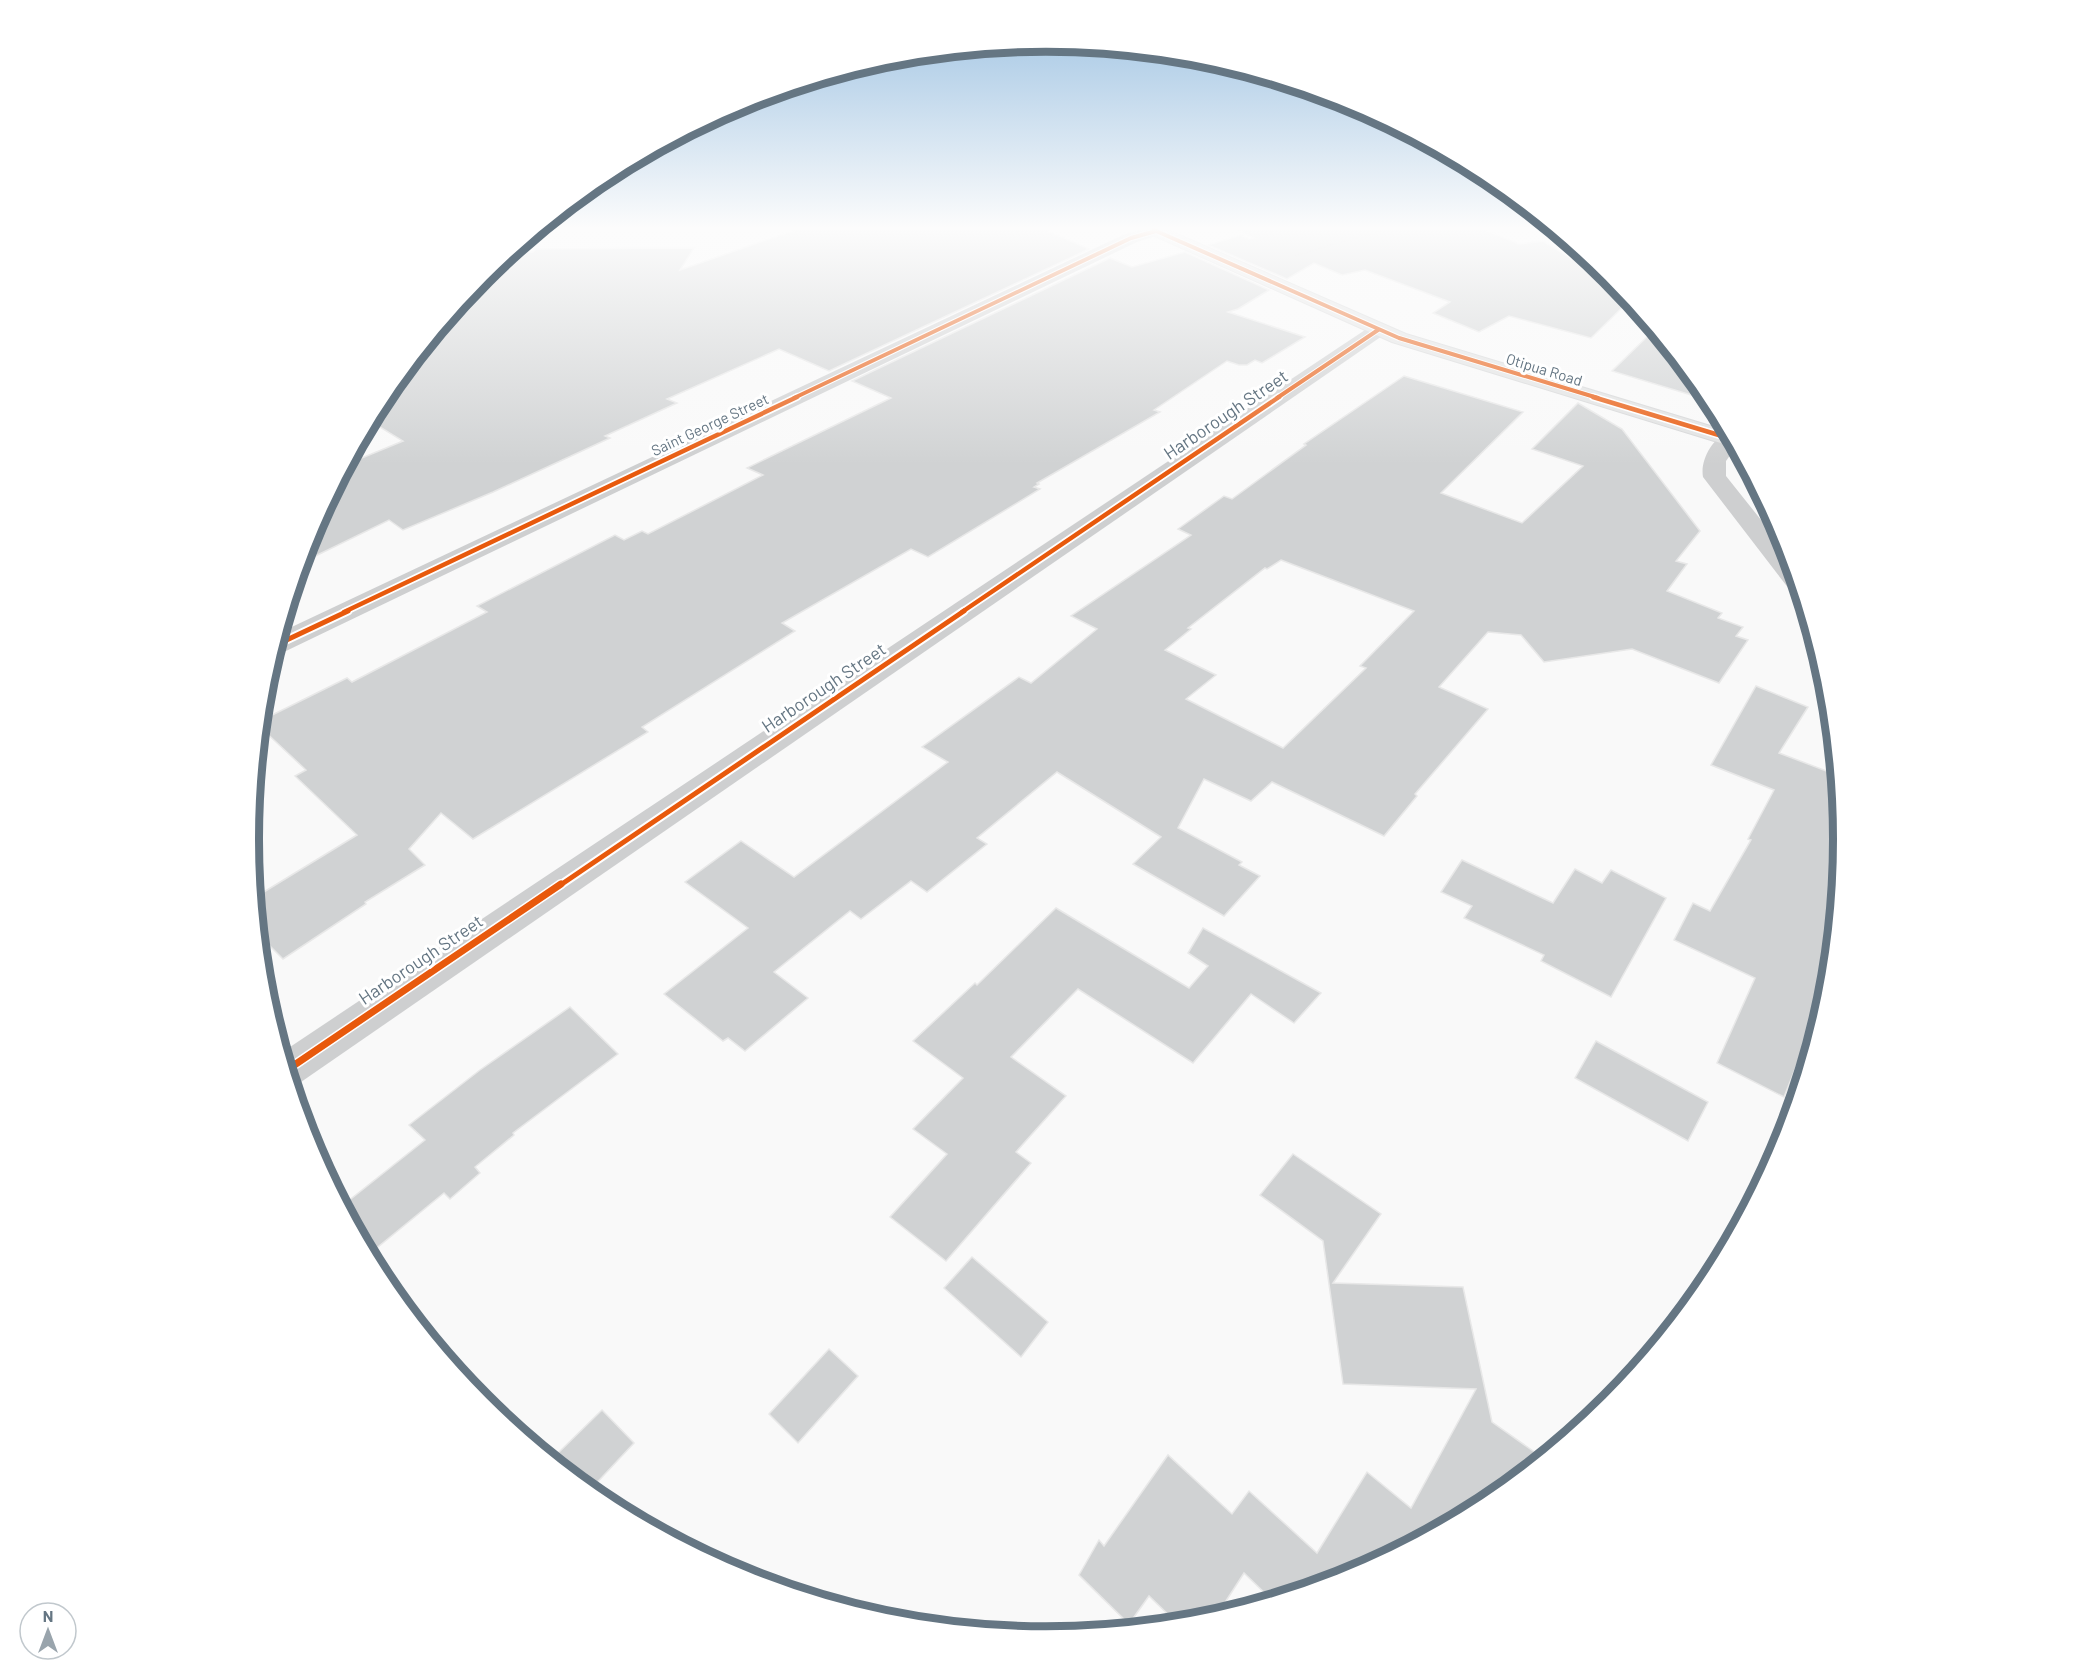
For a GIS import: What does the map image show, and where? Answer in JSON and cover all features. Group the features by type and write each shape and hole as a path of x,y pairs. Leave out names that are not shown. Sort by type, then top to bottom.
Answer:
{"street":[{"name":"Saint George Street","path":"285,641 983,308"},
{"name":"Otipua Road","path":"1329,308 1424,347 1722,436"},
{"name":"Harborough Street","path":"293,1065 1378,330"},
{"path":"1727,444 1716,455 1713,471 1715,477 1783,565"}],"building":[{"path":"466,308 963,308 829,371 779,349 667,399 677,403 605,436 610,438 493,492 403,530 389,520 312,558 340,491 356,460 403,441 377,425 422,360"},
{"path":"1004,308 1239,308 1228,312 1305,337 1262,363 1255,360 1247,365 1239,365 1227,361 1154,410 1160,412 1037,483 1039,484 1034,487 1040,489 928,557 911,549 782,623 795,631 642,727 648,732 473,839 441,813 409,849 425,865 365,902 366,904 283,959 266,942 261,894 357,835 295,776 306,770 267,733 269,716 347,678 352,682 487,612 477,606 615,535 624,540 642,531 648,534 763,475 747,468 891,398 852,381"},
{"path":"1440,308 1621,308 1591,338 1509,316 1479,332 1433,313"},
{"path":"1649,335 1696,396 1612,371"},
{"path":"1404,376 1523,412 1441,493 1522,523 1583,466 1532,449 1578,403 1622,429 1700,531 1676,561 1687,564 1667,591 1722,613 1718,618 1743,627 1736,636 1748,640 1719,683 1632,649 1544,662 1521,635 1488,632 1439,687 1488,709 1415,794 1417,796 1384,836 1272,782 1251,801 1204,779 1178,828 1242,862 1239,865 1260,876 1224,916 1133,864 1161,837 1057,772 977,838 987,844 927,892 911,881 861,919 850,911 774,972 808,998 745,1051 728,1038 723,1041 664,994 748,928 685,882 741,841 794,877 948,762 922,747 1019,677 1031,683 1097,629 1071,616 1191,535 1178,529 1224,496 1232,499 1306,445 1304,444","holes":["1281,560 1414,611 1360,666 1366,668 1283,748 1186,699 1216,675 1165,650 1191,629 1188,628 1265,568"]},
{"path":"1756,686 1808,707 1779,753 1829,772 1833,840 1826,942 1818,993 1807,1039 1784,1097 1717,1063 1755,978 1674,940 1693,903 1710,911 1751,840 1748,839 1774,790 1711,765"},
{"path":"1462,860 1553,903 1575,869 1602,883 1611,870 1666,898 1611,997 1541,961 1544,955 1464,918 1472,906 1441,892"},
{"path":"1056,908 1189,988 1208,966 1188,953 1203,928 1321,993 1294,1023 1251,994 1193,1063 1078,989 1011,1057 1066,1096 1016,1152 1031,1163 946,1261 890,1217 947,1154 913,1129 963,1078 913,1041 975,983 977,985"},
{"path":"570,1007 618,1054 513,1133 514,1135 475,1167 480,1173 450,1199 444,1193 375,1250 347,1202 425,1140 409,1125 480,1070"},
{"path":"1596,1041 1708,1102 1688,1141 1575,1078"},
{"path":"1293,1154 1381,1214 1333,1283 1463,1287 1492,1422 1537,1454 1483,1494 1439,1521 1347,1567 1267,1595 1244,1573 1223,1606 1170,1616 1149,1596 1131,1622 1127,1622 1079,1575 1099,1540 1104,1546 1168,1455 1232,1514 1249,1491 1317,1553 1367,1472 1411,1508 1476,1389 1343,1384 1323,1241 1260,1195"},
{"path":"972,1257 1048,1322 1021,1357 944,1288"},
{"path":"829,1349 858,1376 798,1443 769,1414"},
{"path":"602,1410 634,1443 595,1484 556,1455"}],"cycle path":[{"path":"285,641 983,308"},
{"path":"1332,308 1399,338 1722,436"},
{"path":"293,1066 1378,330"}]}
